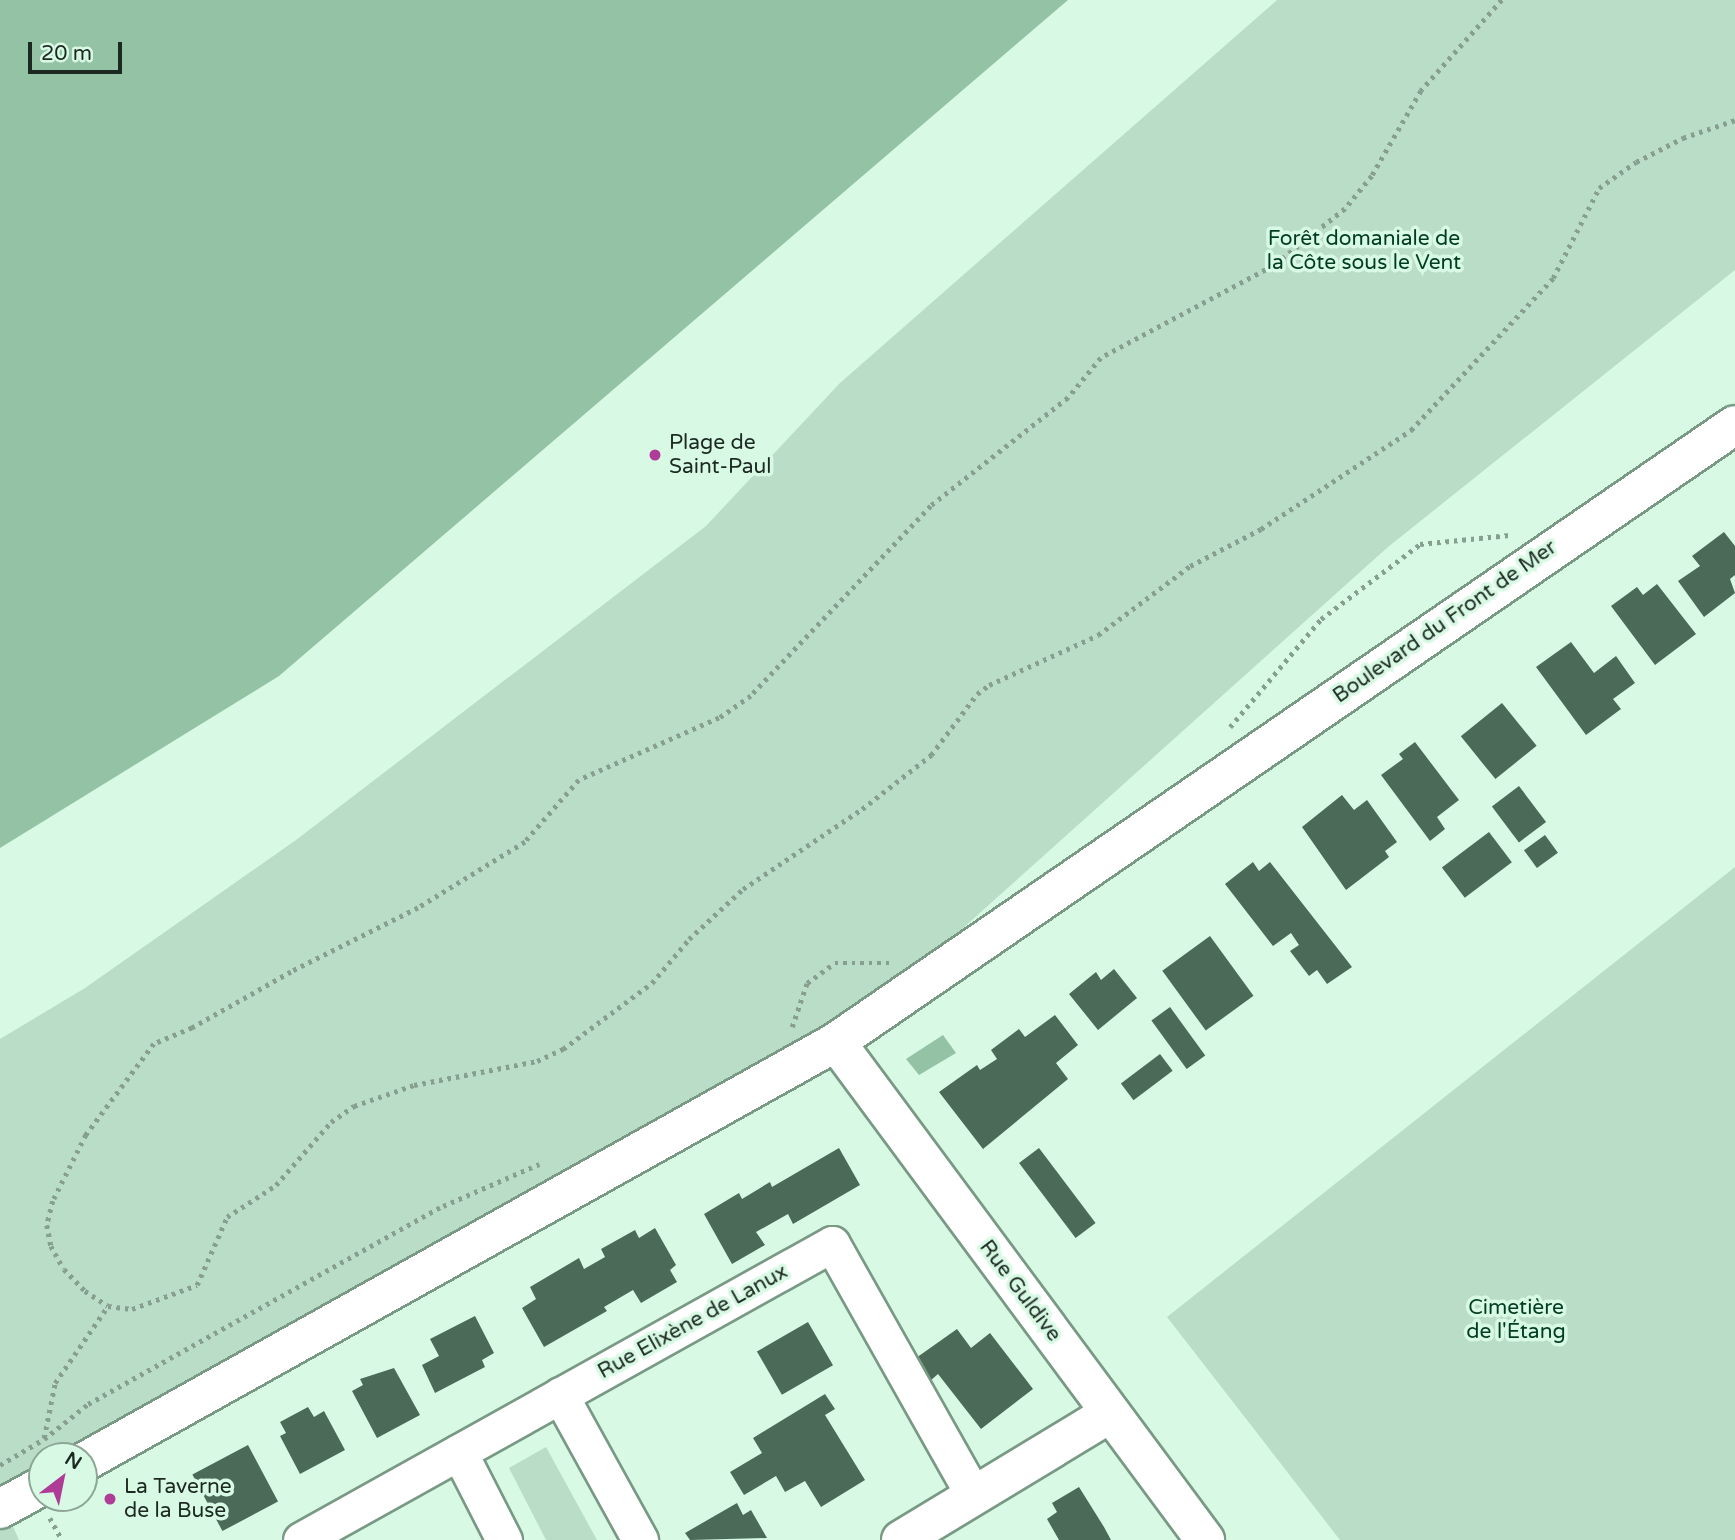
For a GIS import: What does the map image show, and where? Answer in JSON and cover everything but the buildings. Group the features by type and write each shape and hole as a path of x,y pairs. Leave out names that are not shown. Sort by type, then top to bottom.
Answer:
{"main road":[{"name":"Boulevard du Front de Mer","path":"98,1454 836,1042 1735,425"},
{"name":"Rue Guldive","path":"836,1042 1205,1540"},
{"path":"901,1540 1111,1413"},
{"path":"0,1509 28,1494"}],"street":[{"name":"Rue Elixène de Lanux","path":"301,1540 832,1244 974,1496"},
{"path":"560,1395 640,1540"},
{"path":"459,1452 504,1540"}],"path":[{"path":"1502,0 1421,91 1372,176 1345,209 1273,266 1101,358 1068,398 931,506 751,696 719,718 579,780 525,842 418,908 192,1028 154,1044 86,1135 53,1201 47,1224 51,1246 64,1269 85,1291 108,1306 132,1309 197,1286 227,1217 276,1185 331,1122 354,1106 414,1085 537,1060 596,1025 652,983 689,939 743,889 862,809 931,755 989,685 1098,635 1190,566 1261,529 1411,430 1553,278 1605,183 1683,138 1735,120"},
{"path":"1222,736 1321,619 1420,544 1515,535"},
{"path":"790,1030 807,983 835,963 903,963"},
{"path":"0,1465 44,1439 88,1404 443,1206 502,1184 550,1158"},
{"path":"44,1439 55,1383 108,1306"}],"green space":[{"name":"Forêt domaniale de la Côte sous le Vent","path":"1277,0 1735,0 1735,270 1388,547 836,1042 98,1448 98,1442 28,1442 28,1493 4,1506 19,1540 0,1540 0,1039 85,988 296,840 706,526 840,383"},
{"name":"Cimetière de l'Étang","path":"1735,867 1735,1540 1340,1540 1167,1317"},
{"path":"546,1447 597,1540 546,1540 509,1468"}],"shaded area":[{"path":"0,0 1068,0 279,676 0,848"},
{"path":"943,1035 956,1053 919,1075 906,1059"}],"place":[{"name":"Plage de Saint-Paul","path":"655,455"},
{"name":"La Taverne de la Buse","path":"110,1499"}]}
